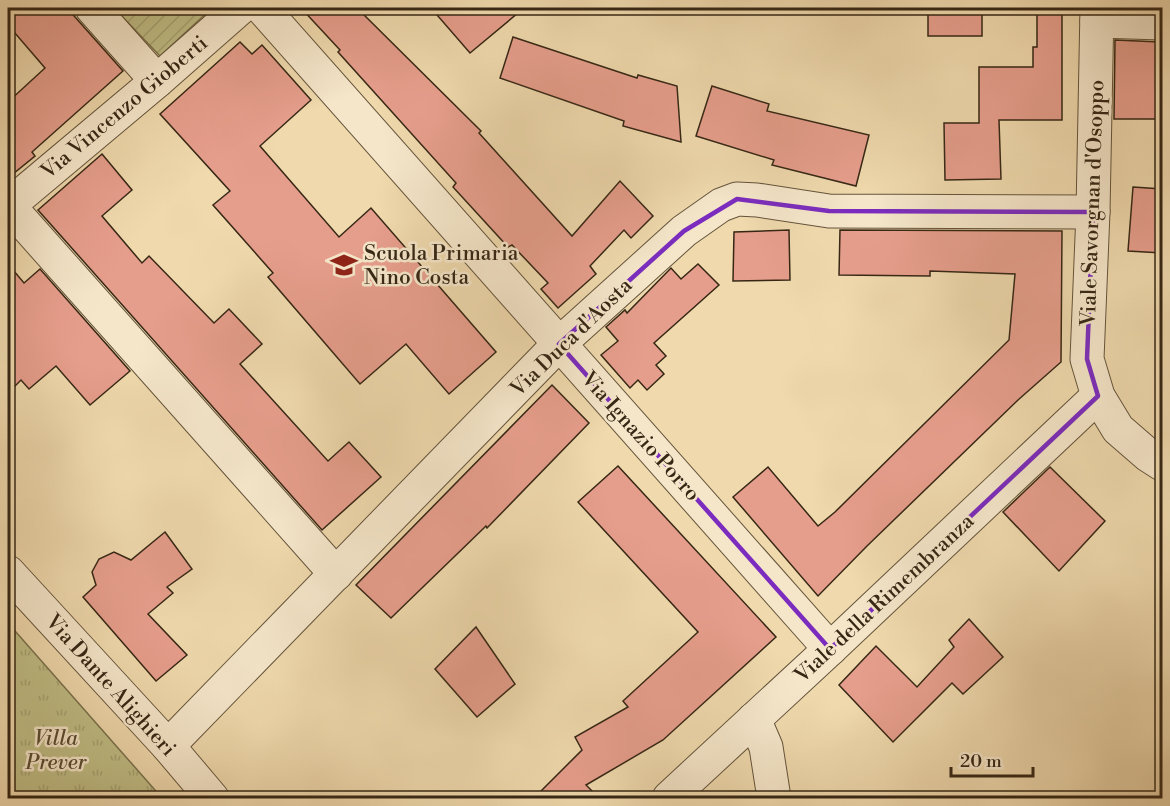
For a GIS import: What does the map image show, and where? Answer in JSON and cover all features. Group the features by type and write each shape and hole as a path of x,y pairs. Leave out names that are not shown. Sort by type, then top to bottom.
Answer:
{"street":[{"path":"92,8 157,81"},
{"name":"Via Vincenzo Gioberti","path":"8,206 240,8"},
{"name":"Via Ignazio Porro","path":"262,8 830,649"},
{"path":"1097,14 1162,23"},
{"name":"Viale Savorgnan d'Osoppo","path":"1097,14 1087,359 1098,396 1118,429 1162,464"},
{"name":"Via Duca d'Aosta","path":"168,746 559,344 684,231 721,205 737,199 829,211 1093,212"},
{"path":"8,206 336,574"},
{"name":"Viale della Rimembranza","path":"669,798 1098,396"},
{"name":"Via Dante Alighieri","path":"8,572 168,746 212,798"},
{"path":"754,719 766,747 774,798"}],"highlighted area":[{"path":"737,199 829,211 1093,212 1087,359 1098,396 830,649 559,344 684,231"}],"green space":[{"path":"114,8 212,8 160,56"},
{"name":"Villa Prever","path":"8,623 162,798 8,798"}],"building":[{"path":"20,8 67,8 123,71 32,152 35,156 8,178 8,102 45,68 8,25 8,19"},
{"path":"301,8 357,8 481,131 479,133 572,236 620,181 653,216 631,238 624,230 590,266 596,274 558,308 541,289 548,283 512,245 508,247 453,187 456,183"},
{"path":"431,8 524,8 470,53"},
{"path":"928,8 982,8 982,36 928,36"},
{"path":"1037,8 1062,8 1062,120 999,120 1001,179 945,180 944,123 979,123 979,67 1033,67 1033,47 1037,47"},
{"path":"513,37 637,78 638,75 677,86 681,142 623,126 624,121 500,78"},
{"path":"1115,40 1160,42 1159,83 1162,83 1162,119 1114,119"},
{"path":"240,42 252,54 262,45 311,100 260,146 339,237 371,208 496,352 449,394 406,344 360,384 268,277 273,273 213,205 230,191 160,114"},
{"path":"712,86 769,104 767,111 869,135 856,186 772,165 774,160 696,136"},
{"path":"102,154 132,190 102,216 142,263 149,256 214,323 229,309 262,344 240,364 328,461 349,442 381,477 322,530 38,210"},
{"path":"1133,187 1162,189 1162,253 1128,251"},
{"path":"789,230 790,280 733,281 734,232"},
{"path":"840,230 1062,231 1061,362 1018,400 818,596 733,497 768,467 818,526 835,512 1009,340 1015,274 930,271 930,276 839,275"},
{"path":"8,264 24,283 40,269 130,371 90,405 56,366 29,389 21,380 8,393"},
{"path":"698,264 719,285 654,343 666,356 656,365 664,374 647,390 638,380 630,388 601,355 618,341 606,327 625,310 627,313 671,268 681,279"},
{"path":"552,385 589,423 487,528 486,526 391,618 356,585"},
{"path":"618,466 776,637 663,740 586,785 599,798 534,798 582,750 575,737 628,707 623,701 698,632 578,502"},
{"path":"1050,467 1105,521 1059,571 1003,512"},
{"path":"165,532 192,569 167,587 173,593 148,614 187,655 156,681 83,597 96,585 92,572 99,559 114,552 131,560"},
{"path":"969,619 1003,657 963,694 952,683 893,742 839,685 876,646 917,687 954,647 949,640"},
{"path":"476,627 515,684 477,717 435,669"}],"place":[{"name":"Scuola Primaria Nino Costa","path":"344,265"}]}
